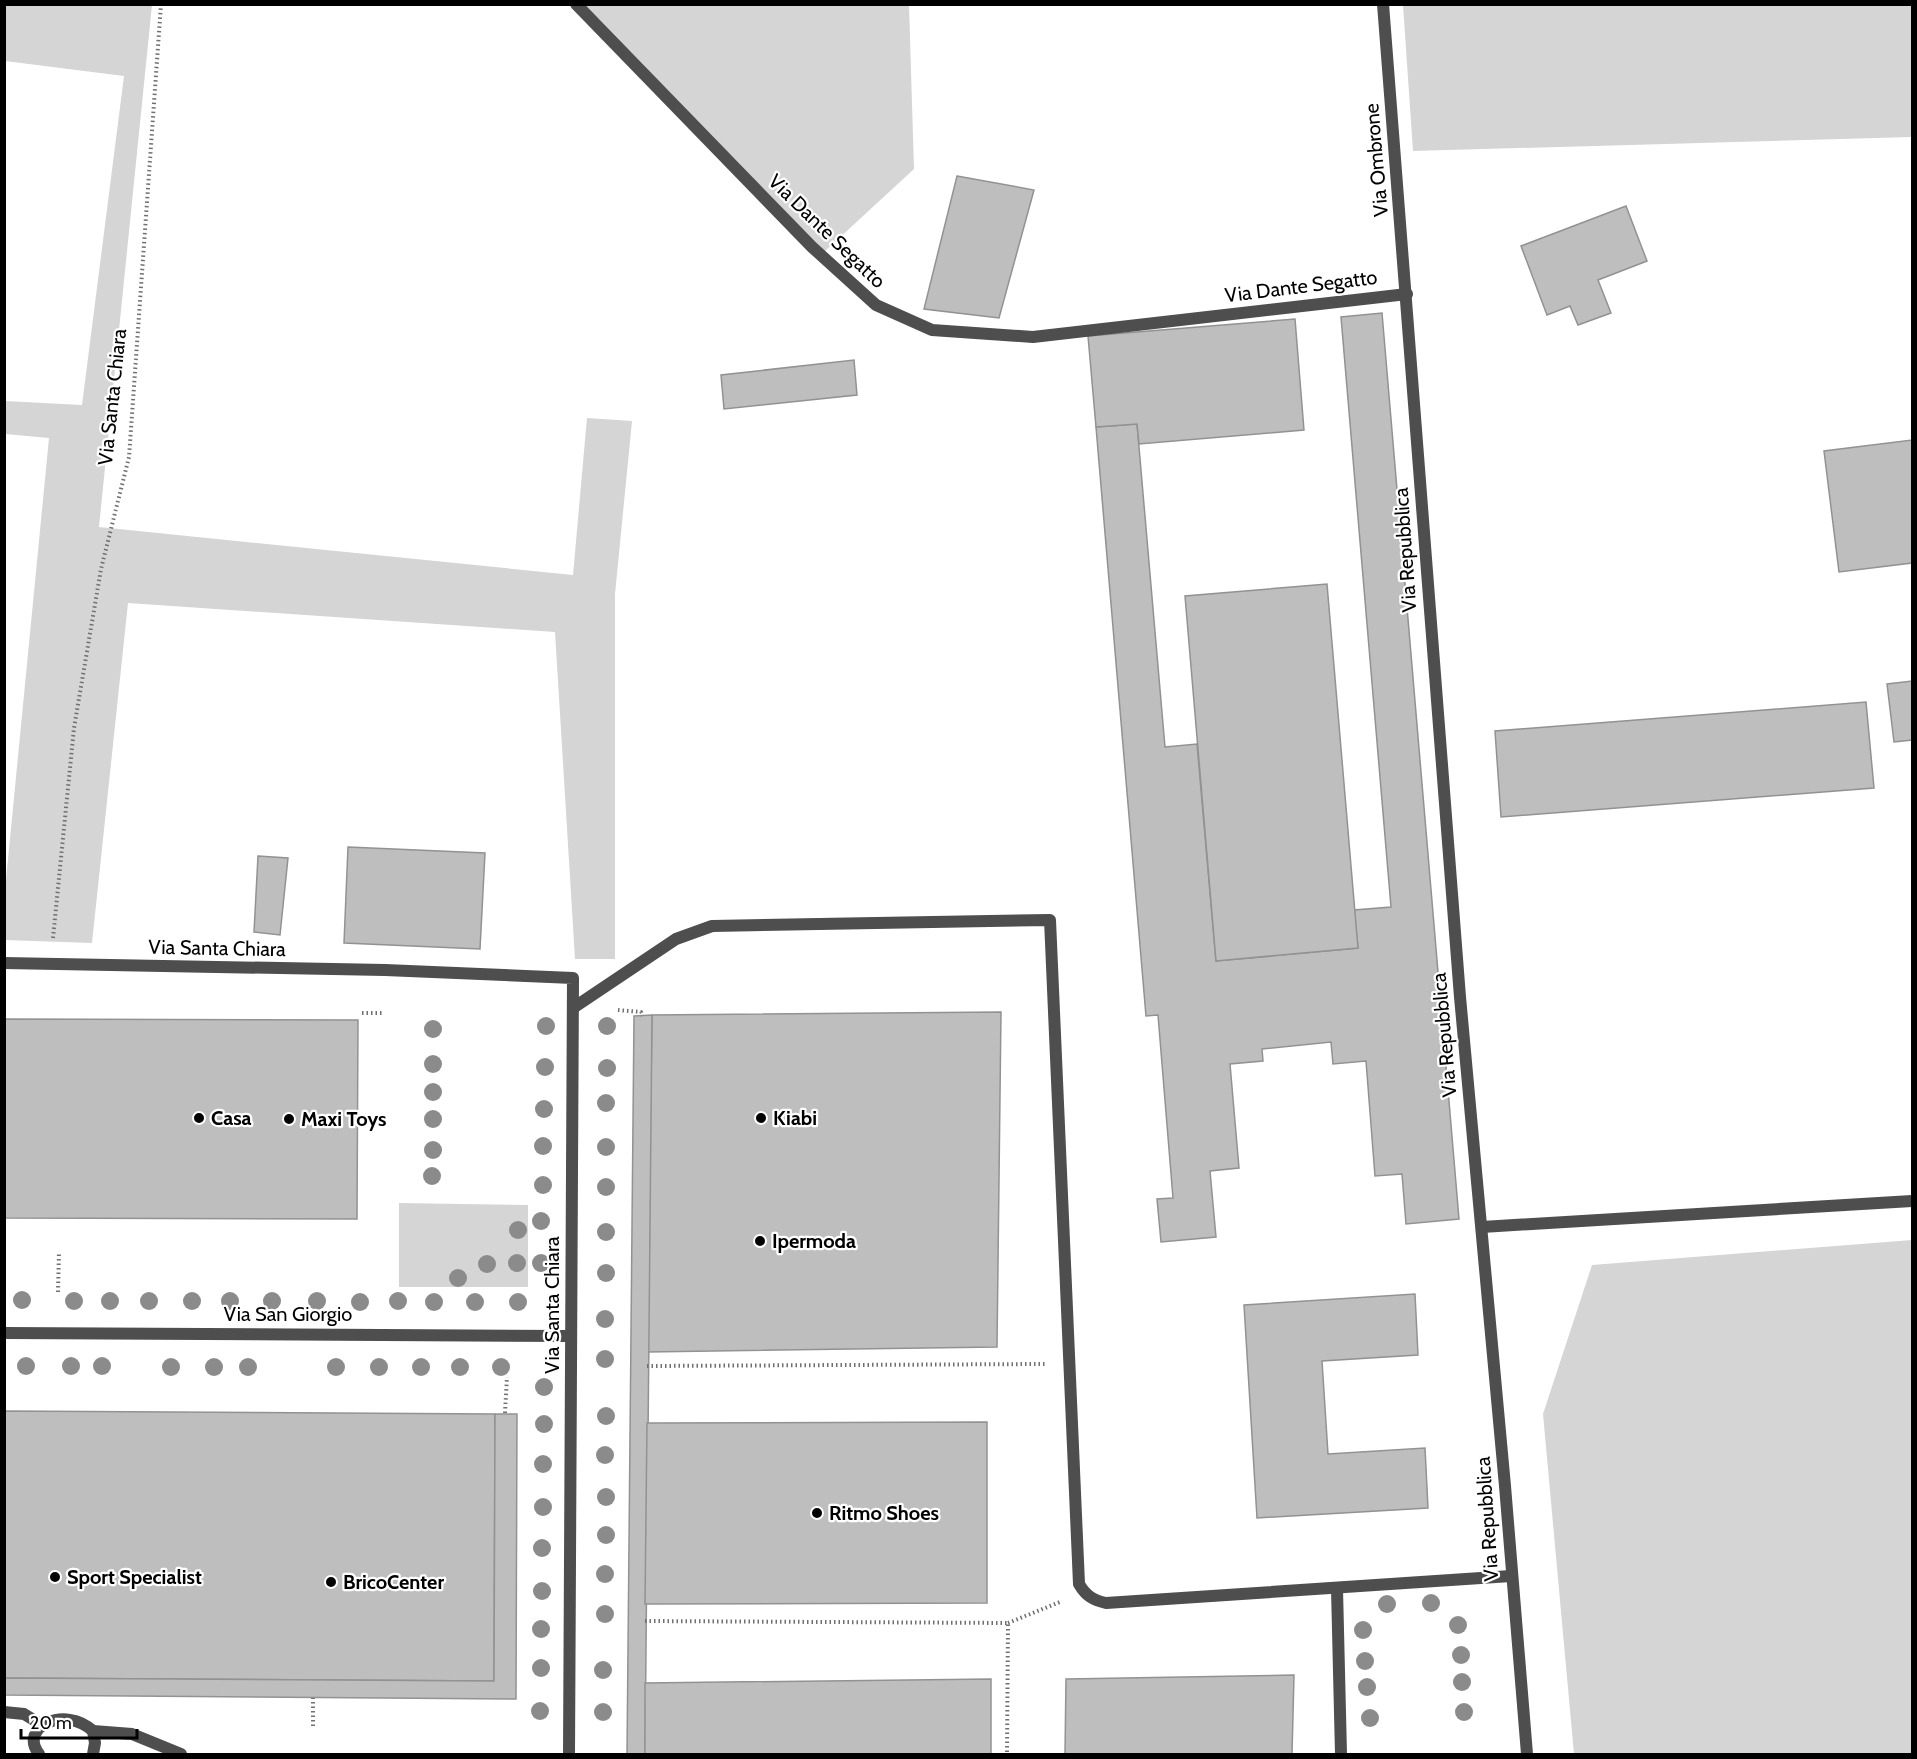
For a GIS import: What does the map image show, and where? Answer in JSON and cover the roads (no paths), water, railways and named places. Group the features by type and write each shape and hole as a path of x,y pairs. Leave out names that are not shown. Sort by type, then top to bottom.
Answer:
{"street":[{"name":"Via Dante Segatto","path":"576,4 812,247 876,306 932,330 1033,337 1407,294"},
{"name":"Via Ombrone","path":"1383,4 1408,312"},
{"name":"Via Repubblica","path":"1408,312 1433,666 1459,985 1527,1755"},
{"path":"573,1008 676,939 712,926 1050,920 1079,1584 1085,1593 1093,1600 1106,1603 1511,1576"},
{"name":"Via Santa Chiara","path":"4,963 52,966 385,970 573,978 569,1755"},
{"path":"1482,1227 1912,1202"},
{"name":"Via San Giorgio","path":"4,1333 571,1336"},
{"path":"1337,1589 1341,1755"},
{"path":"4,1712 24,1714 42,1725"},
{"path":"39,1755 36,1750 36,1735 42,1725 51,1720 63,1719 76,1721 93,1731 132,1734 181,1755"},
{"path":"93,1731 95,1743 93,1755"}],"place":[{"name":"Casa","path":"199,1118"},
{"name":"Kiabi","path":"761,1118"},
{"name":"Maxi Toys","path":"289,1119"},
{"name":"Ipermoda","path":"760,1241"},
{"name":"Ritmo Shoes","path":"817,1513"},
{"name":"Sport Specialist","path":"55,1577"},
{"name":"BricoCenter","path":"331,1582"}]}
